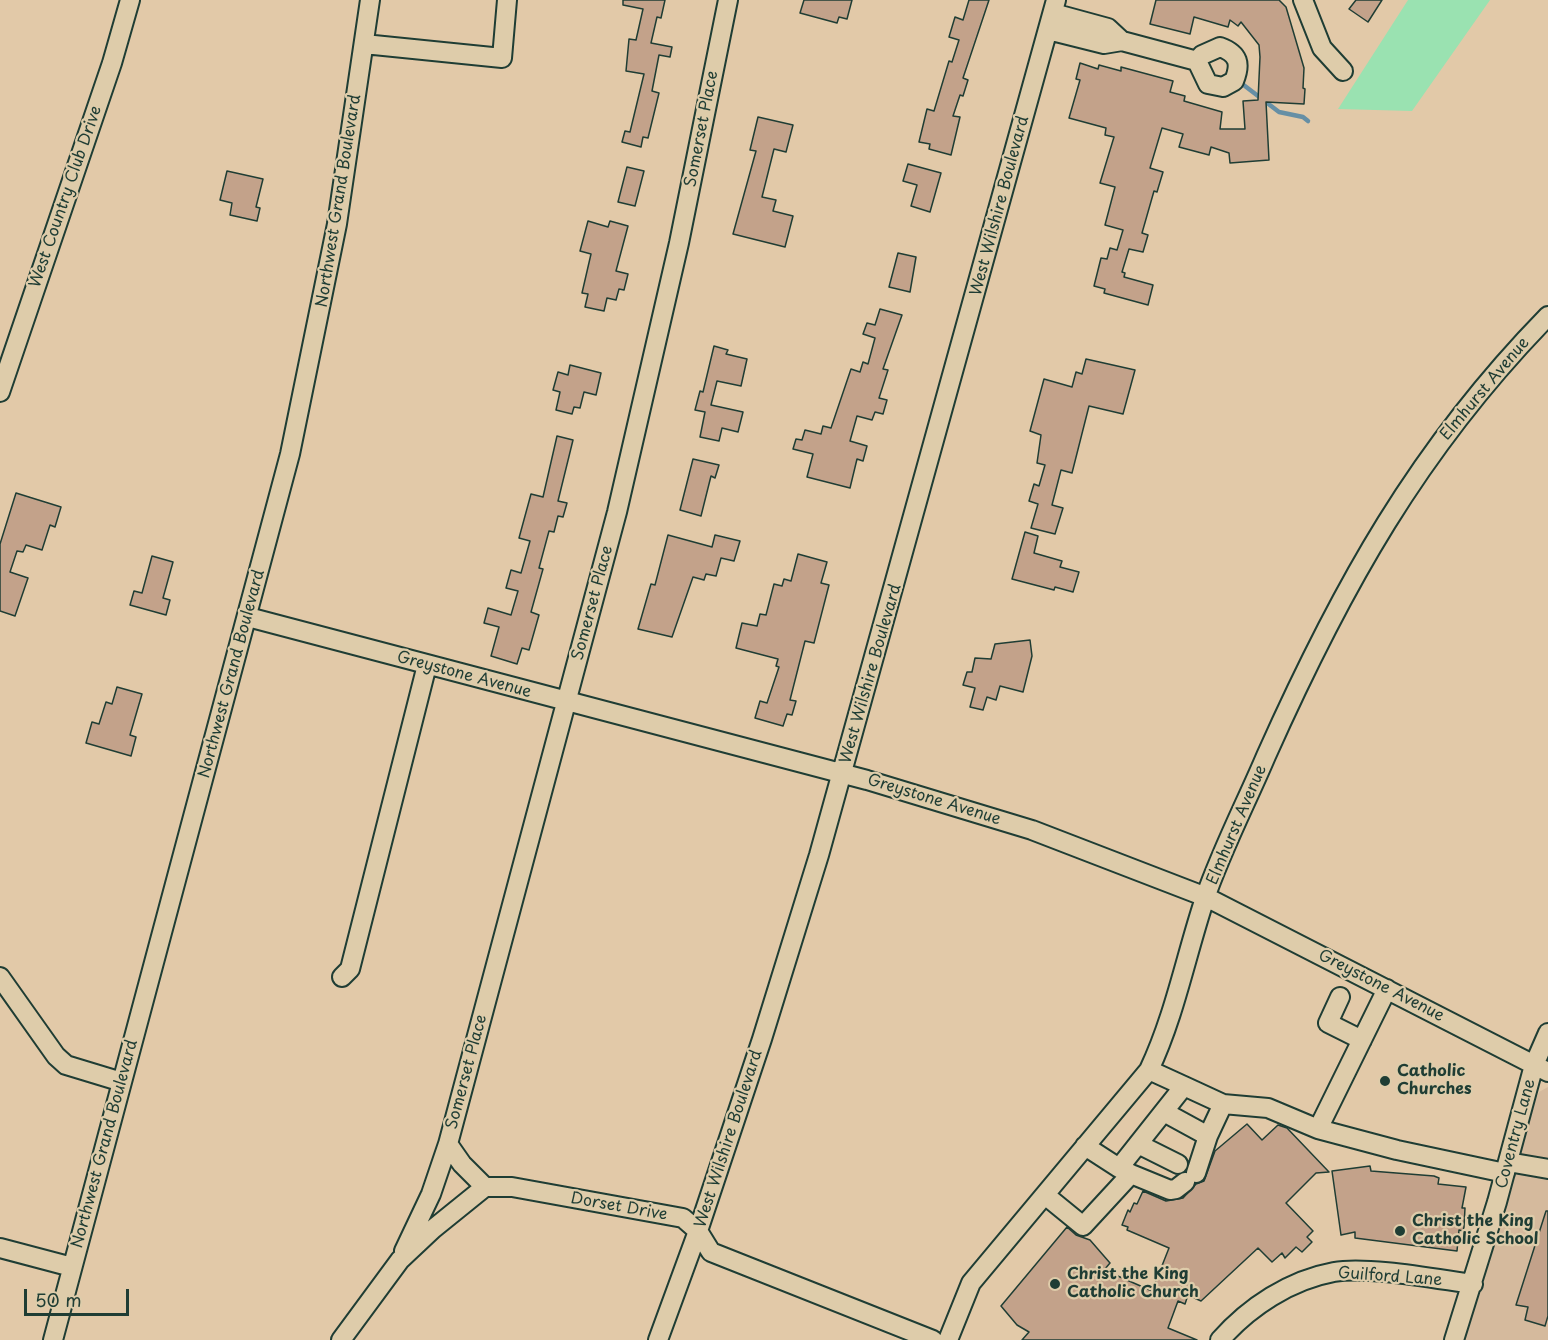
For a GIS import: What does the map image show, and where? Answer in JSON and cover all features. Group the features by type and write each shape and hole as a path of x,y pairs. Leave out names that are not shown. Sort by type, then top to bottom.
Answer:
{"street":[{"name":"West Country Club Drive","path":"0,393 112,63 130,0"},
{"name":"Northwest Grand Boulevard","path":"53,1340 290,454 320,313 370,0"},
{"path":"364,44 502,58 507,0"},
{"name":"Somerset Place","path":"485,1187 462,1164 448,1144 617,512 679,243 728,0"},
{"path":"1303,0 1322,48 1343,72"},
{"path":"1052,14 1104,44 1122,41 1197,61"},
{"name":"West Wilshire Boulevard","path":"658,1340 698,1231 774,1003 843,774 1052,14"},
{"name":"Elmhurst Avenue","path":"948,1340 970,1283 1149,1070 1167,1028 1206,897 1300,680 1364,558 1407,489 1463,410 1548,316"},
{"name":"Greystone Avenue","path":"248,617 843,774 1032,830 1206,897 1541,1068"},
{"path":"342,977 350,969 427,665"},
{"path":"0,977 56,1056 66,1065 122,1082"},
{"path":"1318,1129 1387,989"},
{"path":"1340,998 1328,1023 1362,1040"},
{"path":"1541,1068 1548,1033"},
{"name":"Coventry Lane","path":"1454,1340 1473,1284 1506,1167 1541,1068"},
{"path":"1149,1070 1223,1104 1268,1108 1318,1129 1397,1150 1506,1167 1548,1169"},
{"path":"1045,1195 1083,1226 1125,1171 1138,1144 1184,1086"},
{"path":"1085,1146 1125,1171 1170,1190 1176,1190 1191,1177 1223,1104"},
{"path":"1164,1112 1208,1136"},
{"path":"400,1260 431,1194 448,1144"},
{"path":"1138,1144 1178,1164"},
{"path":"341,1340 400,1260 433,1229 485,1187"},
{"name":"Dorset Drive","path":"485,1187 512,1187 683,1218 698,1231 711,1252 933,1340"},
{"path":"0,1248 72,1267"},
{"name":"Guilford Lane","path":"1220,1340 1256,1306 1297,1283 1335,1272 1381,1273 1473,1284"}],"shaded area":[{"path":"1548,1087 1548,1340 1464,1340 1536,1099 1539,1092"}],"green space":[{"path":"1408,0 1490,0 1412,111 1338,109"}],"building":[{"path":"623,0 665,0 661,18 657,17 651,43 672,47 670,57 659,55 652,91 659,93 648,138 643,137 641,147 622,142 625,131 630,132 644,74 626,71 629,39 636,40 643,9 623,5"},
{"path":"804,0 852,0 847,19 839,17 837,23 800,13"},
{"path":"969,0 989,0 963,78 968,80 953,116 960,117 951,155 929,149 930,144 919,142 927,109 934,111 949,61 952,62 959,40 949,37 955,17 963,20"},
{"path":"1156,0 1279,0 1286,7 1304,68 1303,88 1305,89 1304,104 1266,102 1269,160 1230,163 1229,153 1211,147 1209,155 1179,147 1183,134 1162,128 1150,168 1163,172 1157,192 1154,191 1142,233 1148,235 1143,252 1129,249 1122,272 1125,273 1124,277 1153,285 1148,305 1104,293 1105,289 1094,286 1101,258 1107,259 1110,248 1117,250 1123,230 1105,225 1115,187 1100,183 1114,137 1105,135 1106,128 1069,118 1080,80 1076,79 1080,63 1098,69 1099,65 1121,71 1121,67 1173,81 1170,92 1185,96 1184,101 1222,112 1220,129 1245,129 1243,101 1258,100 1260,57 1259,45 1241,22 1238,26 1230,20 1228,27 1194,17 1190,34 1150,24"},
{"path":"1356,0 1382,0 1368,22 1349,9"},
{"path":"758,117 793,125 786,152 774,149 762,197 776,200 773,211 793,216 785,247 733,234 756,151 750,150"},
{"path":"908,164 941,173 930,212 911,206 917,185 903,181"},
{"path":"627,167 644,171 635,206 618,202"},
{"path":"227,171 263,179 256,207 260,208 257,221 230,215 232,203 220,200"},
{"path":"588,221 608,227 610,221 628,226 616,271 628,274 624,290 619,289 616,300 607,298 604,311 585,307 588,294 582,293 591,254 580,251"},
{"path":"898,253 916,257 910,292 889,287"},
{"path":"880,309 902,315 883,369 888,370 879,398 887,400 883,414 875,412 872,420 857,416 850,441 867,446 863,461 857,459 850,488 807,477 813,454 793,449 796,439 802,440 805,430 821,434 823,426 831,428 851,369 860,372 863,362 868,364 875,338 863,334 867,323 875,325"},
{"path":"714,346 728,350 726,354 747,359 741,386 717,381 711,405 743,412 738,432 722,428 719,441 700,437 705,412 695,410 700,391 703,392"},
{"path":"1086,359 1135,370 1123,414 1089,406 1072,473 1061,470 1052,505 1063,508 1055,534 1031,528 1038,504 1029,501 1034,484 1039,486 1045,465 1037,463 1041,435 1030,431 1044,379 1072,387 1076,372 1082,374"},
{"path":"570,365 601,373 596,395 584,392 580,408 574,407 572,414 556,410 560,392 553,390 558,372 568,375"},
{"path":"557,436 573,440 558,501 567,503 563,517 558,516 554,532 549,531 539,568 543,569 531,612 539,615 529,650 522,648 517,664 491,656 499,627 484,623 488,608 511,615 518,591 506,588 511,570 521,573 530,541 519,538 531,494 543,497"},
{"path":"693,459 719,465 715,478 711,476 701,516 680,510"},
{"path":"16,493 61,507 55,527 50,525 42,550 26,545 23,552 17,551 10,572 28,578 15,616 0,611 0,544"},
{"path":"1025,532 1038,536 1034,553 1062,561 1060,567 1079,572 1073,592 1055,587 1054,590 1012,579"},
{"path":"668,535 712,547 715,535 740,541 734,561 721,558 716,576 706,574 704,580 693,577 672,637 638,629 651,584 655,585"},
{"path":"798,554 827,562 821,583 829,585 814,643 805,641 790,700 796,701 792,715 787,714 783,726 755,718 760,701 767,703 779,667 776,666 778,659 736,648 742,623 757,626 760,614 766,615 774,584 782,586 784,579 791,581"},
{"path":"152,556 173,562 163,598 170,600 166,615 130,605 134,591 142,593"},
{"path":"1030,640 1032,656 1023,692 1000,686 996,700 987,697 983,710 970,707 975,688 963,685 967,672 972,672 975,658 991,659 995,644"},
{"path":"117,687 142,694 130,735 136,737 131,756 86,743 92,722 99,724 106,702 112,704"},
{"name":"Christ the King Catholic School","path":"1247,1124 1262,1140 1278,1125 1287,1128 1329,1172 1316,1173 1286,1203 1313,1231 1307,1237 1312,1242 1302,1252 1296,1247 1285,1258 1282,1253 1272,1262 1258,1248 1201,1301 1188,1295 1185,1304 1178,1301 1168,1328 1197,1340 1022,1340 1029,1332 1017,1325 1001,1306 1067,1227 1076,1235 1090,1240 1110,1263 1104,1270 1152,1291 1169,1248 1127,1230 1128,1227 1122,1225 1128,1210 1130,1212 1134,1203 1137,1204 1143,1191 1166,1201 1183,1198 1196,1184 1204,1181 1215,1151"},
{"path":"1370,1166 1371,1171 1434,1176 1439,1178 1438,1184 1466,1187 1462,1208 1465,1208 1464,1227 1463,1231 1459,1230 1457,1251 1355,1238 1355,1232 1341,1235 1332,1171"},
{"path":"1546,1211 1548,1211 1548,1316 1545,1326 1525,1320 1528,1307 1516,1305"}],"waterway":[{"path":"1241,83 1279,112 1303,117 1308,121"}],"place":[{"name":"Catholic Churches","path":"1385,1081"},
{"name":"Christ the King Catholic School","path":"1400,1231"},
{"name":"Christ the King Catholic Church","path":"1055,1284"}]}
